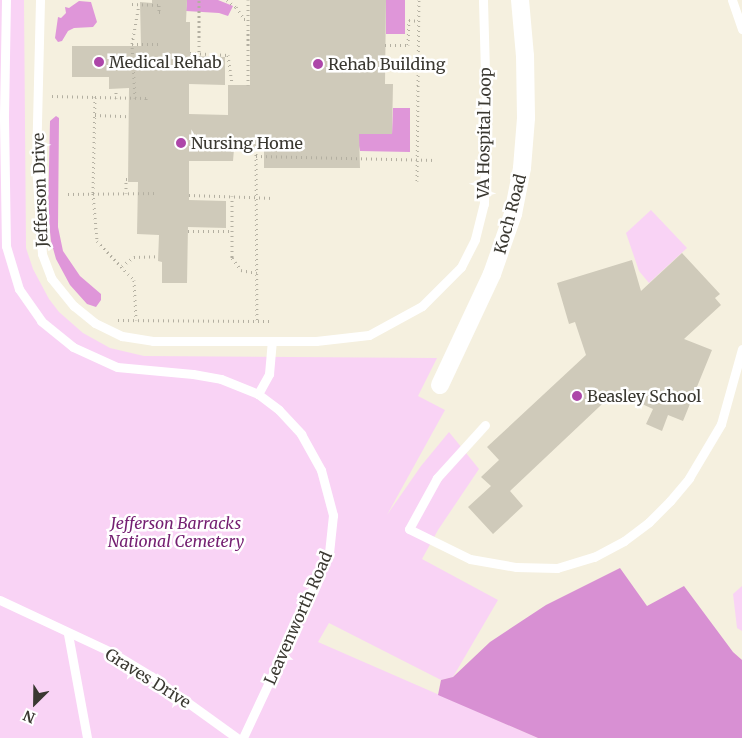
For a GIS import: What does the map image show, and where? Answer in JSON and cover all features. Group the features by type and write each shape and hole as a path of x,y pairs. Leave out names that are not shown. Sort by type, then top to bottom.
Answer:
{"street":[{"name":"Koch Road","path":"440,385 492,274 513,214 520,177 526,109 525,56 520,0"}],"lane":[{"name":"Leavenworth Road","path":"6,0 4,119 6,246 19,289 42,321 61,337 74,347 116,367 193,374 221,379 258,394 279,410 301,434 321,470 333,515 329,554 242,738"},
{"name":"Jefferson Drive","path":"40,0 37,198 42,254 51,278 74,306 95,323 122,336 152,341 316,341 369,335"},
{"name":"VA Hospital Loop","path":"369,335 422,306 461,267 474,239 484,204 486,108 483,0"},
{"path":"732,0 742,29"},
{"path":"258,394 269,374 272,341"},
{"path":"485,424 437,478 410,529 470,559 516,567 557,568 594,557 624,541 670,501 689,478 721,424 742,349"},
{"name":"Graves Drive","path":"0,600 113,654 151,676 237,738"},
{"path":"68,634 87,738"}],"path":[{"path":"199,0 199,57"},
{"path":"228,0 236,7 244,19 248,19"},
{"path":"248,0 248,85"},
{"path":"417,181 419,0"},
{"path":"132,4 159,5 159,12 163,12"},
{"path":"135,98 132,44 139,5"},
{"path":"386,45 408,45 409,20 419,21"},
{"path":"132,44 158,44"},
{"path":"190,54 228,55 232,84"},
{"path":"116,88 116,98"},
{"path":"52,96 146,98 146,102"},
{"path":"95,97 93,194 97,241 134,280 136,320"},
{"path":"95,116 128,116"},
{"path":"256,149 257,320"},
{"path":"256,156 436,160"},
{"path":"126,193 126,179 128,179"},
{"path":"68,194 158,193"},
{"path":"189,195 273,198"},
{"path":"232,196 234,264 241,270 257,273"},
{"path":"188,230 232,231"},
{"path":"122,266 134,257 158,256"},
{"path":"109,320 272,320"}],"green space":[{"name":"Jefferson Barracks National Cemetery","path":"0,0 24,0 26,248 33,269 49,299 59,312 83,333 110,348 144,356 437,358 418,396 445,410 387,515 421,466 449,432 479,469 438,530 422,559 498,600 453,677 441,680 329,623 318,642 538,738 0,738"},
{"path":"651,210 687,248 649,283 639,271 626,233"},
{"path":"742,586 742,631 737,628 733,594"}],"shaded area":[{"path":"187,0 218,0 233,6 228,16 219,13 186,11"},
{"path":"386,0 405,0 405,34 386,34"},
{"path":"79,1 91,2 97,22 93,27 74,28 68,31 62,41 58,42 55,38 58,17 61,18 66,13 65,7 69,8"},
{"path":"393,108 410,108 410,152 360,151 359,146 335,134 392,134"},
{"path":"56,116 59,118 58,227 63,251 80,276 101,294 101,300 96,307 87,304 70,285 56,259 51,241 48,214 50,121"},
{"path":"620,568 647,606 684,586 733,652 742,660 742,738 538,738 438,695 441,680 453,677 490,642 546,605"}],"pier":[{"path":"448,193 468,193 470,207 461,234 445,264 445,197"}],"building":[{"path":"152,0 187,0 186,22 190,22 190,56 225,57 225,85 189,84 189,114 228,115 228,85 250,85 250,0 386,0 385,84 393,84 392,134 359,134 360,168 264,168 264,150 234,149 233,161 189,161 189,200 226,201 226,228 188,227 187,283 162,283 162,262 158,261 159,235 137,234 138,182 128,182 129,88 109,89 109,77 72,77 72,46 141,46 140,2 152,3"},
{"name":"Beasley School","path":"682,253 720,294 715,298 721,305 684,339 712,350 683,421 668,415 662,431 646,424 653,409 642,404 643,401 617,390 510,491 523,506 493,534 468,507 491,486 481,477 499,460 487,447 586,355 575,322 569,324 557,283 632,260 641,291"}],"place":[{"name":"Medical Rehab","path":"99,62"},
{"name":"Rehab Building","path":"318,64"},
{"name":"Nursing Home","path":"181,143"},
{"name":"Beasley School","path":"577,396"}]}
